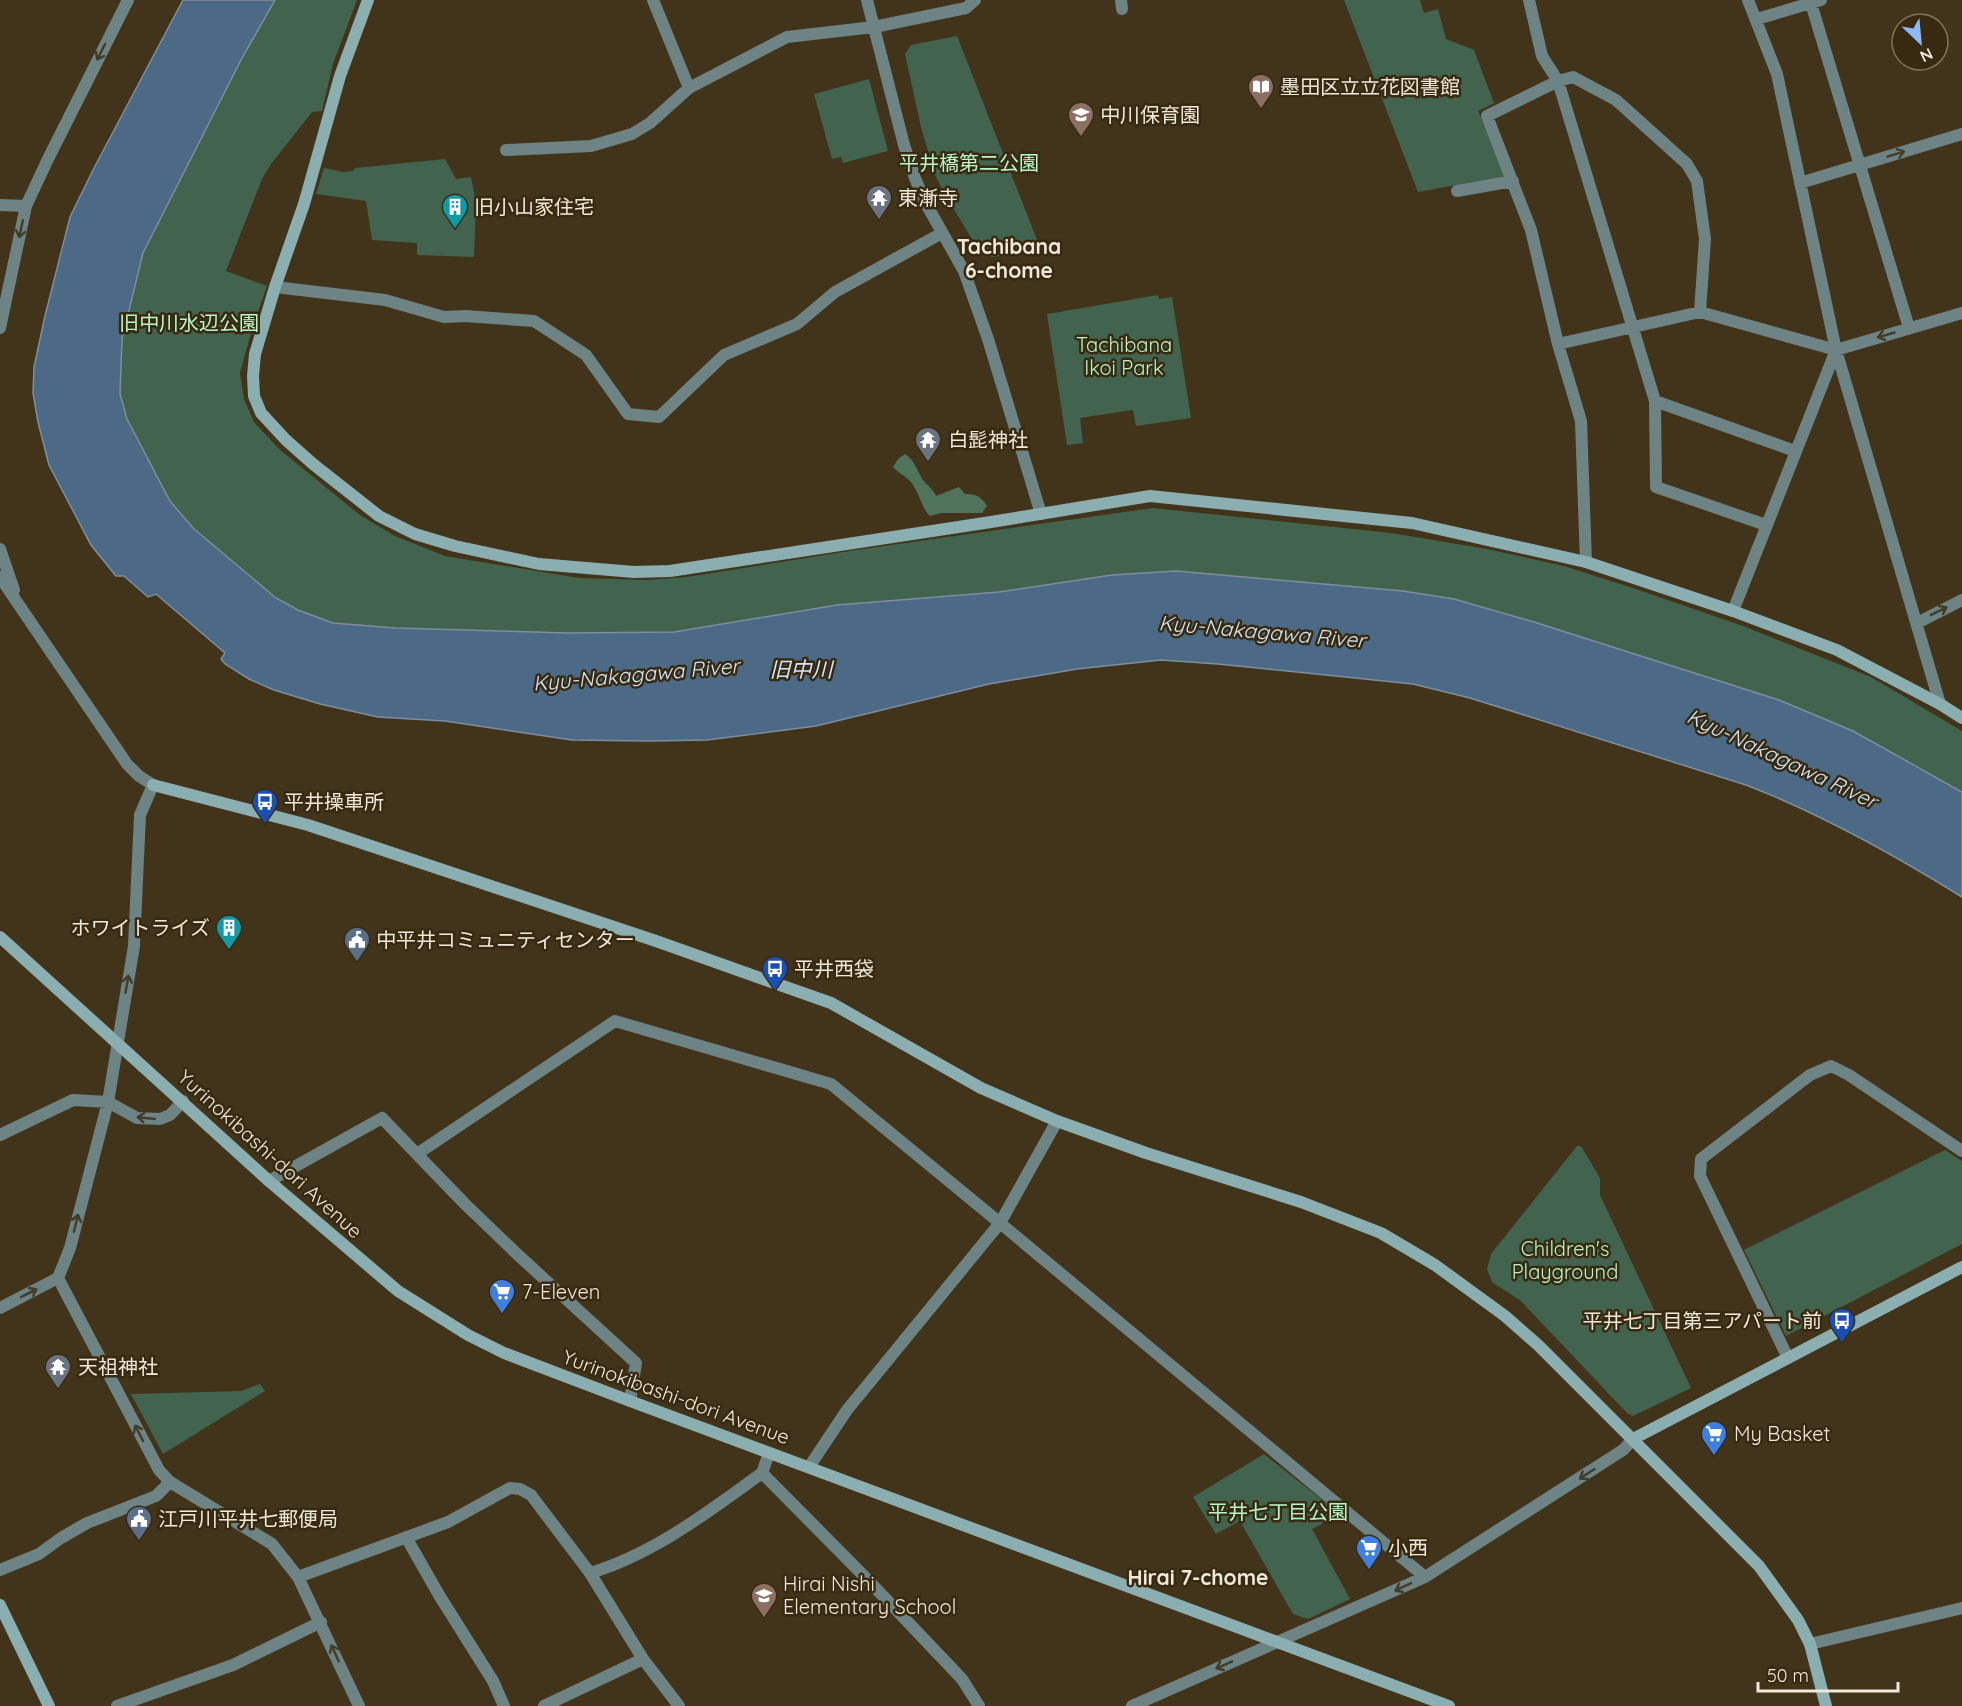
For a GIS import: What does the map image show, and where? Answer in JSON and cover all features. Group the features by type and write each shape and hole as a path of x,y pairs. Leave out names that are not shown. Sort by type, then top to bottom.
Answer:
{"street":[{"path":"0,328 26,207 128,0"},
{"path":"368,0 339,76 304,204 255,354 254,396 261,413 286,440 380,516 415,534 455,546 539,564 634,572 670,571 1150,496 1412,523 1586,562 1733,611 1837,650 1962,718"},
{"path":"653,0 689,87"},
{"path":"867,0 904,145 915,178 925,202 964,271 988,339 1041,514"},
{"path":"506,150 591,146 632,134 651,123 689,87 787,37 873,27 966,8 975,0"},
{"path":"1529,0 1542,56 1558,81 1655,401 1656,487 1766,525"},
{"path":"1748,0 1778,74 1836,350 1940,704"},
{"path":"1757,19 1814,1 1858,165 1909,328"},
{"path":"1586,562 1581,421 1558,344 1531,230 1487,116 1558,81 1573,77 1616,100 1687,164 1697,181 1704,239 1700,312"},
{"path":"1800,183 1962,134"},
{"path":"1457,191 1513,182"},
{"path":"0,205 26,207"},
{"path":"275,287 385,300 444,317 465,316 534,321 586,355 628,414 659,417 724,355 797,324 835,292 942,233"},
{"path":"1558,344 1700,312 1836,350 1962,313"},
{"path":"1733,611 1836,350"},
{"path":"1655,401 1796,451"},
{"path":"0,549 17,599"},
{"path":"0,577 127,764 153,785 308,825 656,941 831,1003 981,1089 1057,1121 1146,1154 1301,1202 1381,1233 1404,1245 1505,1316 1538,1345 1759,1566 1798,1620 1810,1644 1826,1706"},
{"path":"1917,623 1962,600"},
{"path":"0,1308 58,1278 70,1248 108,1102 134,946 140,815 153,785"},
{"name":"Yurinokibashi-dori Avenue","path":"0,937 183,1101 268,1181 364,1263 398,1290 468,1335 504,1353 630,1401 1449,1706"},
{"path":"417,1154 615,1021 831,1084 1425,1577"},
{"path":"1788,1358 1700,1176 1701,1159 1810,1075 1830,1066 1849,1075 1962,1151"},
{"path":"0,1135 73,1100 108,1102 137,1118 160,1119 170,1115 183,1101"},
{"path":"268,1181 382,1118 517,1254 636,1363 630,1401"},
{"path":"809,1467 847,1410 1000,1223 1057,1121"},
{"path":"1132,1706 1425,1577 1623,1450 1633,1439 1962,1267"},
{"path":"58,1278 159,1470 170,1482 272,1544 298,1577 359,1706"},
{"path":"590,1573 613,1566 689,1525 762,1473 769,1453"},
{"path":"762,1473 954,1671 979,1706"},
{"path":"0,1570 39,1554 87,1523 156,1496 170,1482"},
{"path":"298,1577 448,1522 510,1488 520,1489 531,1496 590,1573 643,1659 679,1706"},
{"path":"406,1537 439,1595 494,1681 504,1706"},
{"path":"0,1605 49,1706"},
{"path":"1810,1644 1962,1608"},
{"path":"117,1706 233,1665 321,1622"},
{"path":"544,1706 643,1659"}],"green space":[{"name":"旧中川水辺公園","path":"275,0 357,0 333,64 322,111 312,112 262,179 226,271 267,286 240,373 244,399 254,422 279,449 360,515 395,536 445,556 579,578 647,580 687,577 856,550 1153,508 1391,533 1487,549 1564,566 1743,626 1871,677 1962,731 1962,792 1853,731 1779,700 1534,622 1454,599 1403,591 1176,571 1112,575 999,592 837,605 674,632 568,633 395,628 333,623 298,610 276,598 193,528 169,499 127,419 120,394 122,339 143,253 242,58"},
{"path":"1344,0 1420,0 1424,13 1438,9 1446,39 1474,50 1494,103 1478,111 1506,176 1418,192"},
{"name":"平井橋第二公園","path":"957,36 1041,250 992,257 979,251 935,175 921,127 905,54 911,45"},
{"path":"869,79 888,151 843,163 841,157 832,159 814,94"},
{"path":"445,159 456,179 471,177 476,203 474,257 417,255 417,243 372,240 366,201 316,194 324,168 343,172 353,171 355,168"},
{"name":"Tachibana Ikoi Park","path":"1158,295 1159,299 1172,297 1191,418 1136,426 1133,410 1080,418 1083,443 1067,445 1047,314"},
{"path":"905,454 911,459 923,480 936,496 959,487 965,494 980,498 987,506 982,513 942,513 930,516 911,482 893,467"},
{"name":"Children's Playground","path":"1577,1146 1581,1146 1600,1178 1600,1195 1691,1388 1633,1416 1627,1413 1521,1301 1492,1282 1487,1269 1491,1254"},
{"path":"1945,1150 1962,1161 1962,1244 1786,1336 1744,1250"},
{"path":"260,1384 265,1391 163,1454 131,1394 241,1391"},
{"name":"平井七丁目公園","path":"1264,1454 1340,1514 1312,1529 1350,1599 1308,1619 1293,1614 1240,1521 1216,1534 1193,1497"}],"water":[{"name":"旧中川","path":"183,0 275,0 242,58 143,253 122,339 120,394 127,419 170,501 193,528 276,598 298,610 333,623 395,628 568,633 674,632 837,605 999,592 1112,575 1176,571 1403,591 1454,599 1779,700 1853,731 1962,792 1962,897 1856,836 1746,785 1470,698 1413,684 1161,660 1077,669 989,684 816,726 707,740 649,741 572,740 445,721 378,717 320,704 274,690 249,679 225,664 221,659 225,653 156,594 148,597 124,576 116,576 91,545 49,465 33,393 34,367 70,217"}],"place":[{"name":"墨田区立立花図書館","path":"1261,110"},
{"name":"中川保育園","path":"1081,138"},
{"name":"東漸寺","path":"879,221"},
{"name":"旧小山家住宅","path":"455,230"},
{"name":"白髭神社","path":"928,463"},
{"name":"平井操車所","path":"265,825"},
{"name":"ホワイトライズ","path":"229,951"},
{"name":"中平井コミュニティセンター","path":"357,963"},
{"name":"平井西袋","path":"775,992"},
{"name":"7-Eleven","path":"502,1315"},
{"name":"平井七丁目第三アパート前","path":"1842,1344"},
{"name":"天祖神社","path":"58,1390"},
{"name":"My Basket","path":"1714,1457"},
{"name":"江戸川平井七郵便局","path":"139,1542"},
{"name":"小西","path":"1369,1571"},
{"name":"Hirai Nishi Elementary School","path":"764,1619"}],"district":[{"name":"Tachibana 6-chome","path":"1009,259"},
{"name":"Hirai 7-chome","path":"1198,1578"}],"water label":[{"name":"Kyu-Nakagawa River","path":"1262,632"},
{"name":"Kyu-Nakagawa River","path":"636,675"},
{"name":"Kyu-Nakagawa River","path":"1782,759"}]}
